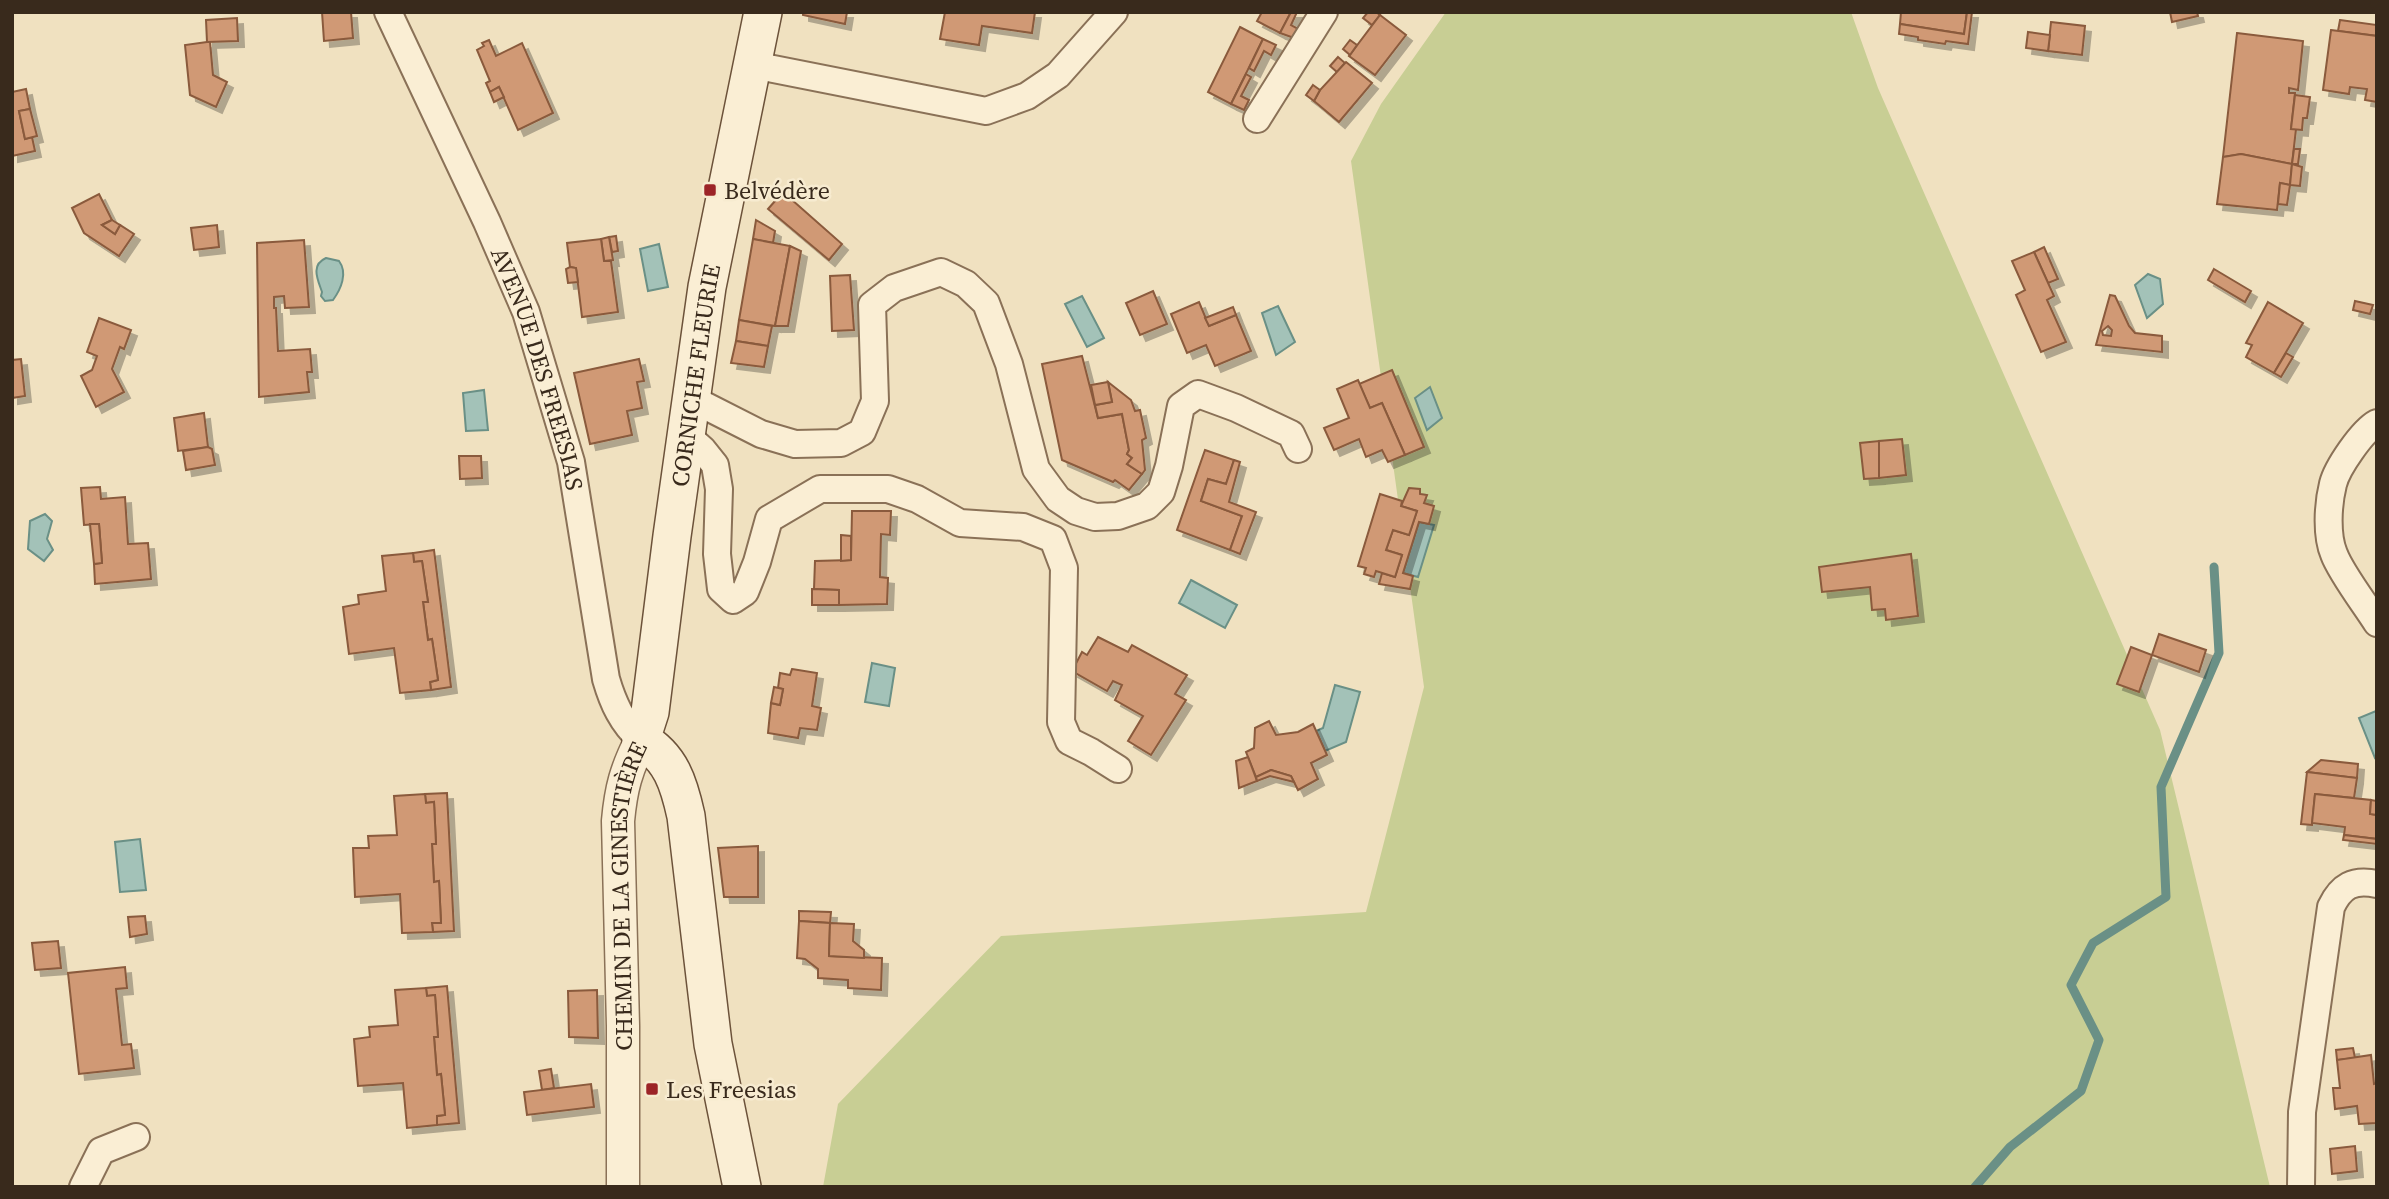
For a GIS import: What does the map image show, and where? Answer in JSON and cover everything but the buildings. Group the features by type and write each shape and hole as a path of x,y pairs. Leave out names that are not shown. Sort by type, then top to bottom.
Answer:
{"main road":[{"name":"CORNICHE FLEURIE","path":"641,740 650,712 685,434 707,287 764,12"},
{"name":"CHEMIN DE LA GINESTIÈRE","path":"641,740 656,748 671,770 686,816 713,1044 742,1187"}],"street":[{"name":"AVENUE DES FREESIAS","path":"388,12 487,222 526,312 571,462 606,679 614,704 629,729 641,740"},
{"path":"753,65 986,111 1027,96 1058,75 1114,12"},
{"path":"1257,119 1324,12"},
{"path":"690,398 761,434 784,441 795,444 841,443 862,432 875,401 872,305 894,288 941,272 966,284 986,303 1009,364 1036,469 1058,499 1076,511 1096,517 1118,516 1147,506 1161,492 1181,406 1198,394 1237,408 1291,434 1298,449"},
{"path":"2377,423 2353,449 2333,482 2329,520 2333,554 2377,623"},
{"path":"685,434 703,450 715,466 719,489 717,554 721,589 733,600 746,592 769,519 820,489 888,489 917,499 960,523 1023,527 1054,539 1065,568 1062,722 1069,741 1118,769"},
{"name":"CHEMIN DE LA GINESTIÈRE","path":"623,1187 623,1026 618,821 621,788 628,765 641,740"},
{"path":"2301,1187 2302,1112 2331,907 2338,892 2361,881 2377,884"},
{"path":"83,1187 102,1151 136,1138"}],"green space":[{"path":"1446,12 1851,12 1878,88 2160,730 2270,1187 823,1187 838,1104 1001,936 1366,912 1424,687 1351,161 1381,104"}],"water":[{"path":"659,244 668,287 648,291 640,249"},
{"path":"326,258 339,261 343,276 333,300 325,301 321,296 316,273 318,265"},
{"path":"2148,274 2160,279 2163,304 2147,318 2135,285"},
{"path":"1082,296 1104,338 1087,347 1065,304"},
{"path":"1278,306 1295,342 1276,355 1262,313"},
{"path":"1430,387 1442,418 1427,430 1415,398"},
{"path":"484,390 488,430 466,431 463,393"},
{"path":"45,514 52,521 47,539 53,550 44,561 28,549 30,521"},
{"path":"1419,522 1434,525 1418,577 1403,573"},
{"path":"1191,580 1237,605 1225,628 1179,603"},
{"path":"872,663 895,668 889,706 865,702"},
{"path":"1335,685 1360,692 1346,742 1325,751 1316,731 1323,728"},
{"path":"2376,711 2377,757 2375,758 2359,718"},
{"path":"140,839 146,890 120,892 115,842"}],"waterway":[{"path":"1975,1187 2010,1147 2081,1091 2099,1040 2071,985 2093,943 2166,897 2161,787 2219,653 2214,567"}],"place":[{"name":"Belvédère","path":"710,190"},
{"name":"Les Freesias","path":"652,1089"}]}
